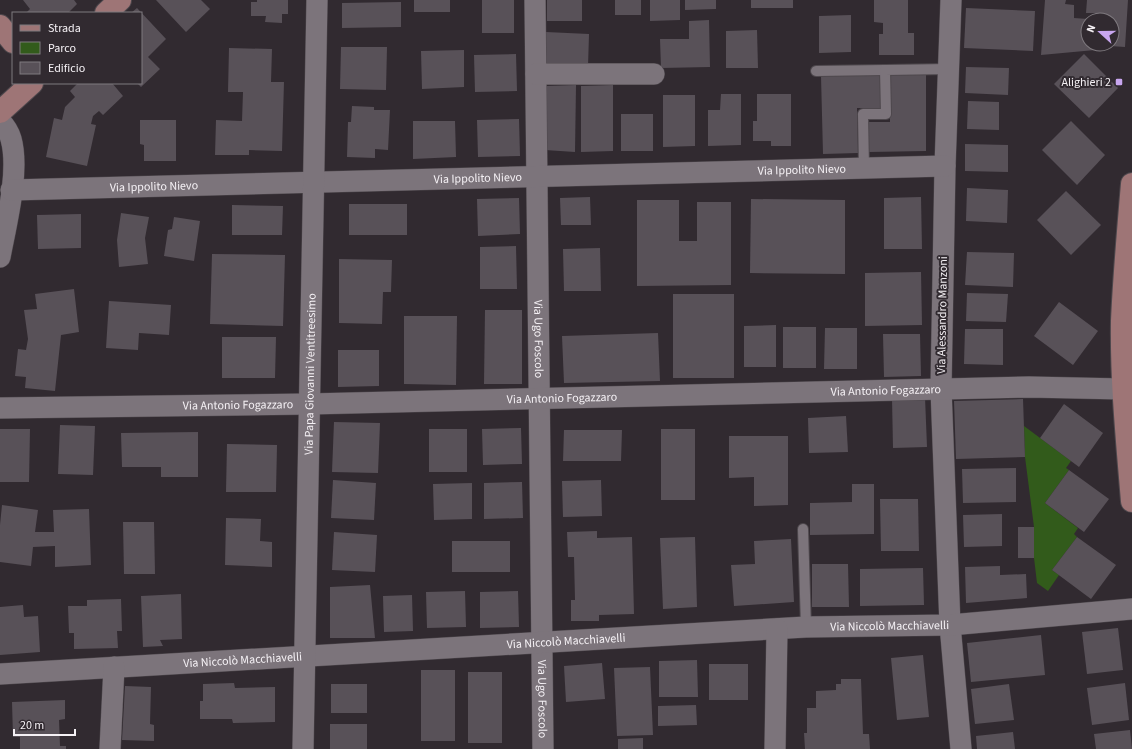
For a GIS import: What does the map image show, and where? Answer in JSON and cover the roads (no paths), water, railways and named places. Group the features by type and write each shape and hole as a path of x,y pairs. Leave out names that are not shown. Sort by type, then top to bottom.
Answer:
{"main road":[{"path":"107,12 120,0"},
{"path":"0,26 12,41"},
{"path":"0,112 31,84"},
{"path":"1132,184 1128,274 1122,322 1123,389 1131,470 1132,501"}],"street":[{"name":"Via Papa Giovanni Ventitreesimo","path":"303,749 316,0"},
{"name":"Via Ugo Foscolo","path":"535,0 543,749"},
{"name":"Via Alessandro Manzoni","path":"951,0 945,166 942,389 950,625 961,749"},
{"path":"536,74 654,74"},
{"path":"0,120 6,127 11,139 13,155 11,190 0,258"},
{"name":"Via Ippolito Nievo","path":"11,190 945,166"},
{"name":"Via Antonio Fogazzaro","path":"0,408 309,404 1036,387 1123,389"},
{"name":"Via Niccolò Macchiavelli","path":"0,674 777,629 950,625 1132,609"},
{"path":"775,749 777,629"},
{"path":"110,749 114,667"}],"lane":[{"path":"816,71 948,69"},
{"path":"864,168 863,114 886,114 885,70"},
{"path":"803,529 806,628"}],"place":[{"name":"Alighieri 2","path":"1119,82"}]}
